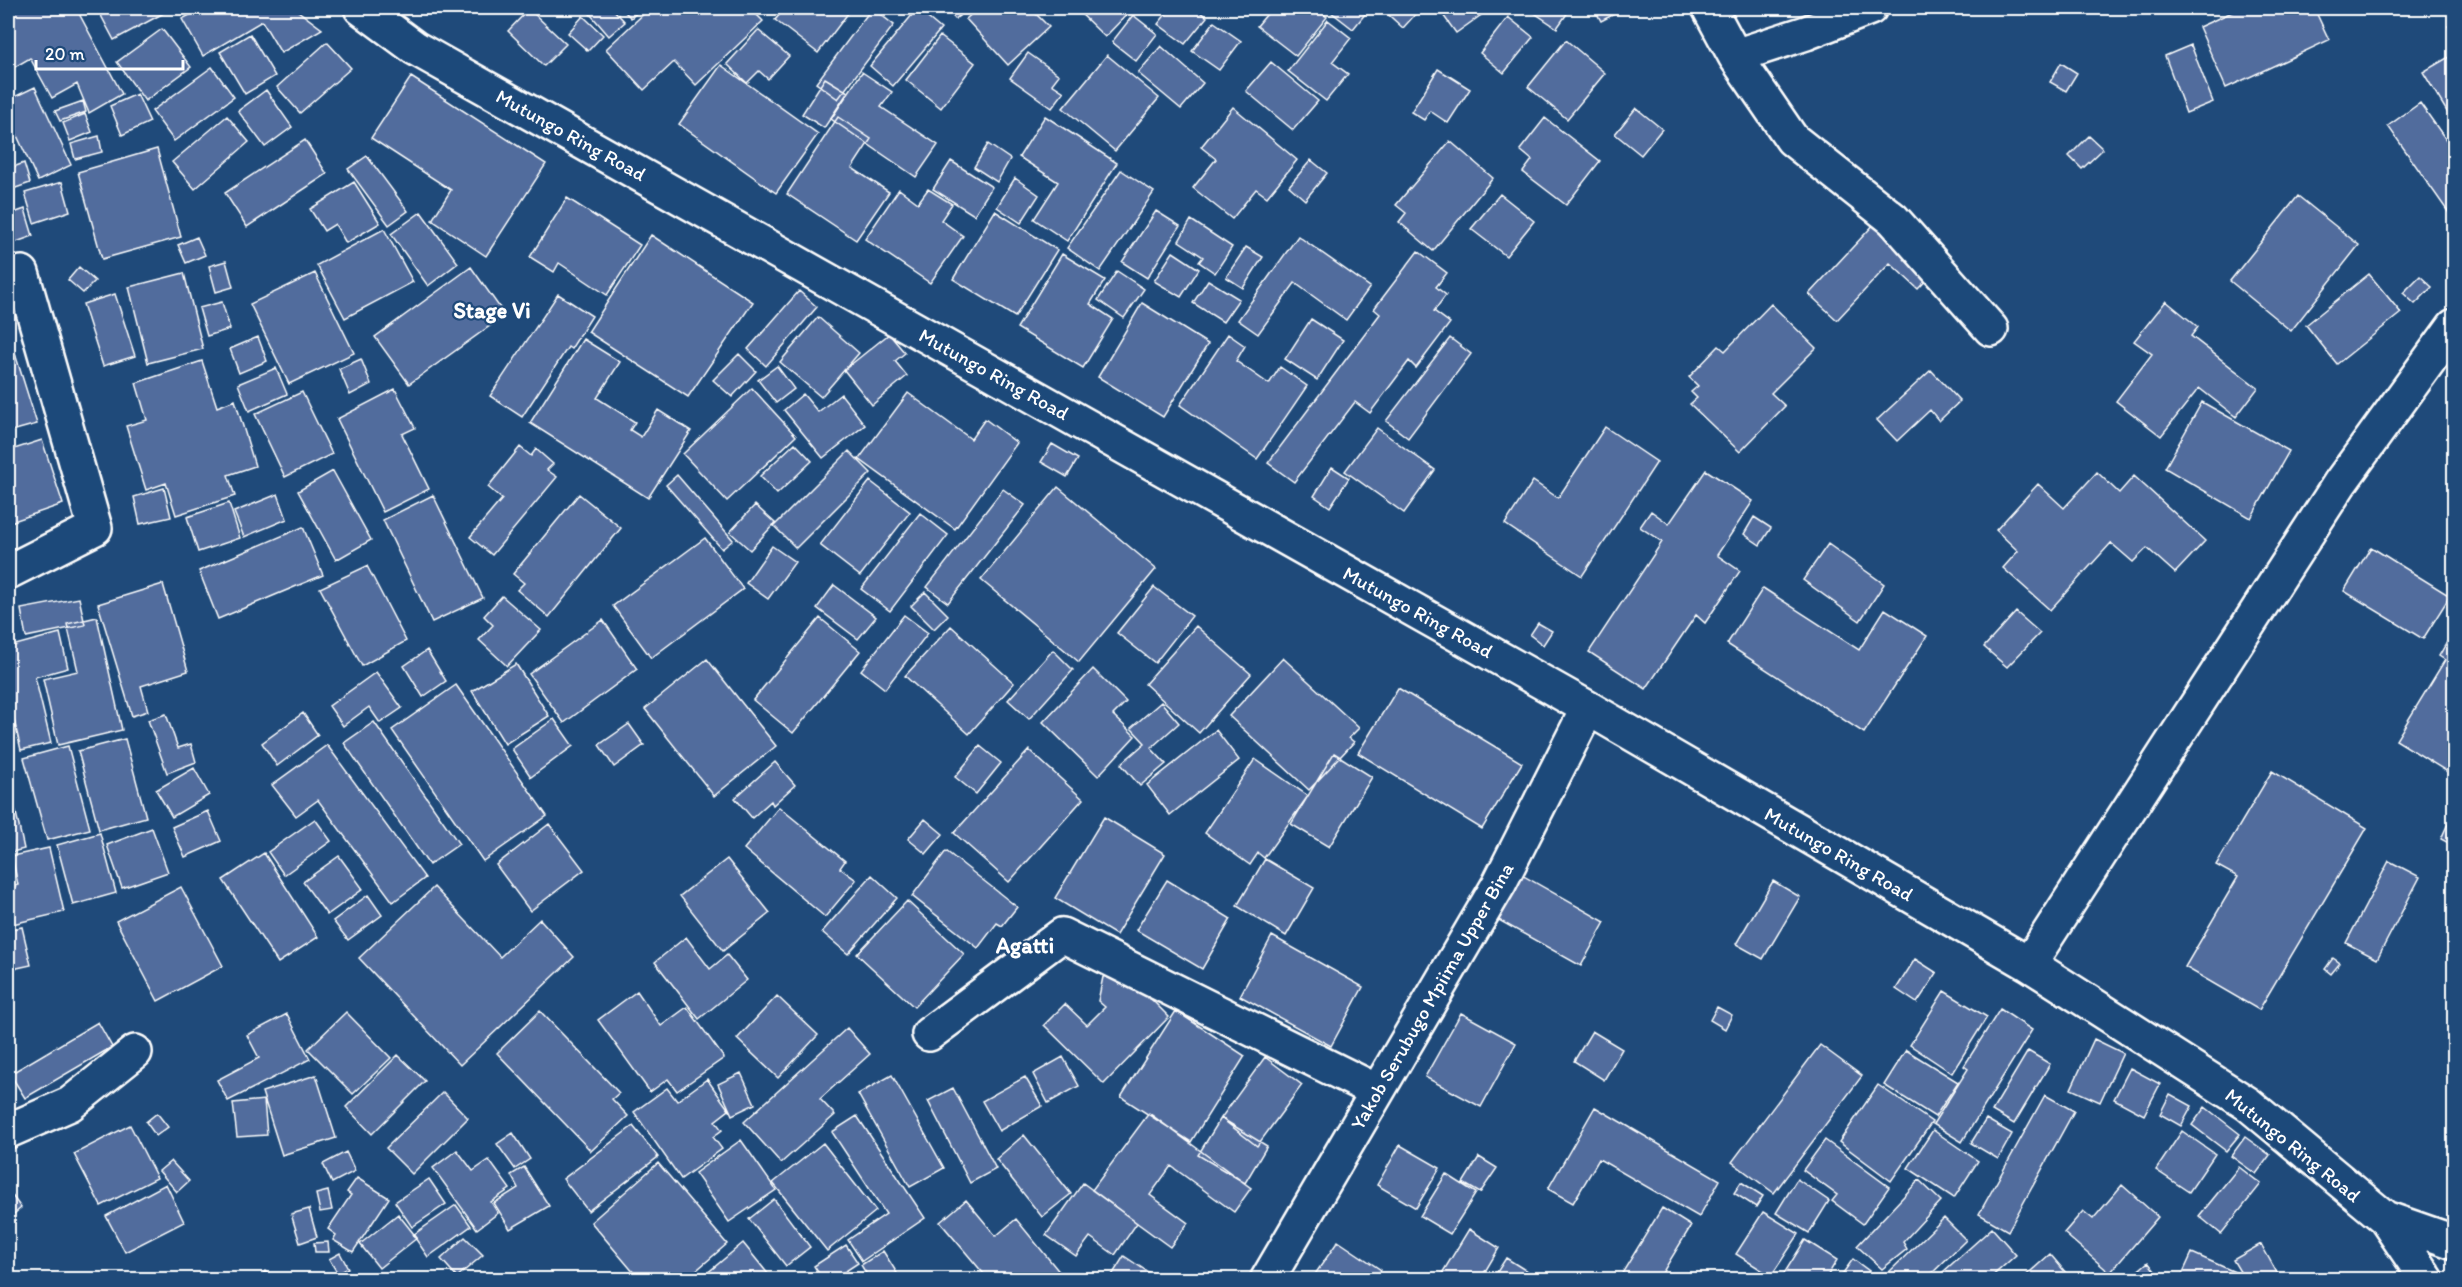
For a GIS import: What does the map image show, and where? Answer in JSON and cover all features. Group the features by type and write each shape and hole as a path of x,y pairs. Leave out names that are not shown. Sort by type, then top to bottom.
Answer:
{"street":[{"name":"Mutungo Ring Road","path":"361,8 415,48 1588,708 2029,964 2248,1104 2385,1218 2427,1280"},
{"path":"1709,8 1735,56 1792,139 1893,219 1990,329"},
{"path":"1735,56 1806,33 1870,8"},
{"path":"8,278 22,273 95,528 8,572"},
{"path":"2029,964 2340,483 2454,326"},
{"name":"Yakob Serubugo Mpiima Upper Bina","path":"1267,1280 1499,885 1588,708"},
{"path":"929,1034 1062,935 1377,1091"},
{"path":"8,1131 70,1104 135,1052"},
{"path":"2385,1218 2454,1242"}],"building":[{"path":"14,8 76,8 122,94 89,113 77,84 52,98 30,58 8,71 8,11"},
{"path":"97,8 173,8 114,40"},
{"path":"203,8 294,8 322,29 281,53 262,21 203,56 182,19"},
{"path":"585,8 612,8 625,22 609,36"},
{"path":"621,8 642,8 631,18"},
{"path":"650,8 750,8 763,21 696,85 674,62 644,90 606,49"},
{"path":"785,8 852,8 818,53 775,20"},
{"path":"872,8 894,25 838,99 816,83"},
{"path":"946,8 970,8 955,19"},
{"path":"978,8 1030,8 1049,27 1008,65 966,19"},
{"path":"1075,8 1133,8 1105,37"},
{"path":"1171,8 1194,8 1207,17 1185,44 1158,24"},
{"path":"1272,8 1315,8 1327,17 1296,56 1257,26"},
{"path":"1326,8 1370,8 1353,29"},
{"path":"1381,8 1421,8 1403,28"},
{"path":"1438,8 1491,8 1456,33"},
{"path":"1527,8 1571,8 1557,28"},
{"path":"1594,8 1626,8 1601,21"},
{"path":"1767,8 1785,8 1770,14"},
{"path":"2241,8 2314,8 2329,40 2226,88 2199,27"},
{"path":"529,9 566,44 544,66 508,31"},
{"path":"917,9 941,29 893,86 870,66"},
{"path":"1133,15 1157,34 1136,61 1112,42"},
{"path":"583,16 603,35 588,51 568,33"},
{"path":"1508,17 1533,37 1504,73 1480,53"},
{"path":"1328,20 1351,38 1332,62 1348,74 1326,101 1288,71"},
{"path":"1214,22 1241,41 1219,70 1192,51"},
{"path":"2454,22 2454,37 2448,26"},
{"path":"162,29 191,67 145,101 117,62"},
{"path":"758,30 789,56 768,79 759,71 747,83 727,64"},
{"path":"250,34 275,76 245,94 220,52"},
{"path":"940,36 975,63 941,108 906,80"},
{"path":"1566,40 1605,73 1567,119 1528,87"},
{"path":"327,42 351,68 300,113 277,87"},
{"path":"2191,45 2213,102 2186,113 2165,56"},
{"path":"1161,46 1203,83 1181,109 1138,73"},
{"path":"1028,53 1059,75 1052,84 1064,92 1052,108 1010,78"},
{"path":"2454,54 2454,112 2449,115 2423,72"},
{"path":"1107,55 1159,98 1115,151 1063,108"},
{"path":"1271,62 1318,101 1293,130 1246,91"},
{"path":"2061,63 2077,73 2066,91 2050,82"},
{"path":"721,65 818,134 776,193 679,124"},
{"path":"212,67 234,97 174,141 152,111"},
{"path":"1438,69 1470,89 1448,123 1430,111 1424,120 1411,112"},
{"path":"862,72 892,92 881,107 938,145 916,177 831,119"},
{"path":"411,77 546,164 486,256 432,220 451,190 371,138"},
{"path":"825,78 848,92 824,128 802,114"},
{"path":"35,87 71,165 38,181 8,116 8,100"},
{"path":"266,90 292,127 265,147 238,111"},
{"path":"137,94 150,122 122,135 110,106"},
{"path":"83,101 86,112 60,121 55,111"},
{"path":"2420,103 2454,151 2454,214 2451,216 2388,126"},
{"path":"1233,107 1297,160 1267,197 1256,189 1232,219 1193,188 1216,159 1201,147"},
{"path":"1636,108 1662,129 1641,155 1615,134"},
{"path":"85,114 92,132 70,141 63,123"},
{"path":"227,116 249,142 195,189 172,162"},
{"path":"1045,116 1117,163 1067,241 1034,219 1058,182 1019,157"},
{"path":"838,117 871,139 852,168 889,192 856,240 787,194"},
{"path":"1545,118 1600,161 1566,205 1523,172 1532,160 1520,150"},
{"path":"99,136 102,152 75,159 71,144"},
{"path":"2089,136 2103,149 2082,169 2069,156"},
{"path":"305,140 327,174 247,227 225,193"},
{"path":"1450,141 1493,178 1433,251 1399,222 1406,213 1396,205"},
{"path":"988,144 1010,159 997,182 974,167"},
{"path":"157,149 181,237 102,259 78,172"},
{"path":"367,156 408,211 389,225 348,169"},
{"path":"1311,160 1327,173 1305,200 1289,186"},
{"path":"951,161 992,187 974,215 933,189"},
{"path":"24,163 30,183 10,190 8,169"},
{"path":"1121,170 1154,192 1100,271 1067,248"},
{"path":"1015,178 1039,195 1021,223 997,207"},
{"path":"62,182 70,211 34,223 25,193"},
{"path":"354,182 380,223 346,243 335,224 324,231 310,209"},
{"path":"899,189 918,203 928,189 952,204 941,220 963,236 930,283 865,239"},
{"path":"1500,194 1534,221 1506,256 1471,229"},
{"path":"2298,196 2359,245 2291,331 2230,281"},
{"path":"567,198 640,245 607,295 559,263 554,272 530,257"},
{"path":"25,209 33,236 8,245 8,215"},
{"path":"995,211 1057,250 1015,317 953,279"},
{"path":"1156,211 1180,226 1147,278 1122,262"},
{"path":"421,212 458,263 428,286 391,234"},
{"path":"1191,220 1232,247 1215,273 1199,262 1203,257 1179,241"},
{"path":"1878,220 1934,272 1918,289 1890,263 1837,320 1809,294"},
{"path":"384,229 413,282 345,318 317,265"},
{"path":"651,235 753,302 688,397 588,332"},
{"path":"1298,236 1370,287 1346,320 1295,283 1258,334 1238,320"},
{"path":"197,237 205,255 186,263 178,245"},
{"path":"1246,247 1263,257 1243,288 1226,277"},
{"path":"1418,251 1447,273 1436,287 1446,295 1434,311 1450,323 1416,368 1409,361 1370,413 1355,402 1294,482 1268,463 1380,314 1374,309"},
{"path":"1173,252 1199,269 1181,297 1154,281"},
{"path":"1062,254 1105,280 1090,304 1113,319 1083,368 1017,328"},
{"path":"226,261 233,287 216,292 209,266"},
{"path":"79,267 95,281 83,293 68,280"},
{"path":"471,267 505,315 409,384 375,337"},
{"path":"1117,271 1144,289 1124,318 1098,300"},
{"path":"184,273 203,349 148,363 129,287"},
{"path":"315,273 354,353 289,384 250,304"},
{"path":"2369,274 2401,313 2337,364 2306,325"},
{"path":"2420,276 2432,287 2415,304 2403,293"},
{"path":"1208,280 1239,299 1223,322 1193,303"},
{"path":"799,291 817,307 766,366 748,349"},
{"path":"115,294 135,356 103,366 83,304"},
{"path":"558,294 592,316 571,349 568,347 522,417 490,396"},
{"path":"2166,301 2198,327 2191,336 2258,388 2236,417 2199,388 2161,436 2116,401 2152,354 2134,341"},
{"path":"222,302 230,329 207,336 199,308"},
{"path":"1142,303 1208,344 1163,417 1098,377"},
{"path":"1771,304 1816,348 1771,393 1785,406 1740,452 1690,404 1697,398 1691,392 1698,386 1689,377 1719,346 1725,351"},
{"path":"818,317 859,353 821,397 780,362"},
{"path":"1311,319 1343,340 1317,380 1285,359"},
{"path":"8,331 37,424 8,432"},
{"path":"889,334 905,353 895,361 907,376 872,405 844,370"},
{"path":"1228,334 1245,346 1236,361 1269,384 1280,367 1307,386 1257,459 1180,405"},
{"path":"258,337 267,361 239,373 230,349"},
{"path":"1450,338 1471,354 1408,438 1386,421"},
{"path":"583,339 620,362 597,398 635,422 630,430 641,437 658,410 691,431 648,498 530,423"},
{"path":"739,354 756,371 732,397 713,380"},
{"path":"361,359 371,384 350,395 339,369"},
{"path":"202,361 217,407 235,400 255,466 228,475 235,496 176,515 166,483 146,490 126,426 147,420 136,383"},
{"path":"777,366 794,389 776,403 758,380"},
{"path":"276,368 287,394 249,411 238,384"},
{"path":"1931,370 1960,401 1939,421 1930,410 1897,441 1877,420"},
{"path":"752,388 796,436 727,501 683,454"},
{"path":"395,389 415,428 402,434 429,489 383,512 337,419"},
{"path":"302,392 332,454 285,477 255,414"},
{"path":"908,393 971,439 985,419 1017,443 955,529 859,459"},
{"path":"803,394 818,412 841,394 865,425 823,458 784,410"},
{"path":"2202,402 2289,451 2251,518 2165,468"},
{"path":"1605,427 1657,462 1582,576 1505,524 1533,481 1558,498"},
{"path":"1377,428 1435,470 1404,513 1345,471"},
{"path":"42,440 63,504 8,523 8,451"},
{"path":"795,443 812,461 777,494 760,476"},
{"path":"1052,444 1078,459 1067,477 1041,462"},
{"path":"520,447 531,456 536,449 553,464 547,470 557,477 492,555 470,537 502,499 488,487"},
{"path":"849,451 871,473 796,548 774,526"},
{"path":"1332,467 1349,478 1330,507 1314,496"},
{"path":"1706,470 1753,501 1717,555 1740,571 1705,623 1696,615 1646,689 1589,652 1662,542 1640,527 1651,511 1669,524"},
{"path":"333,471 371,540 336,560 298,491"},
{"path":"2097,472 2119,493 2134,476 2205,541 2175,573 2147,548 2133,562 2111,543 2050,610 2003,568 2018,551 1996,530 2038,484 2064,508"},
{"path":"677,475 733,540 722,549 666,485"},
{"path":"870,481 910,512 860,576 820,545"},
{"path":"1058,487 1156,569 1079,662 981,580"},
{"path":"164,488 171,517 140,524 134,497"},
{"path":"1003,489 1025,505 948,603 927,587"},
{"path":"278,494 287,519 244,537 234,512"},
{"path":"579,494 621,528 549,617 517,590 524,583 513,574"},
{"path":"433,495 483,598 432,622 383,520"},
{"path":"229,503 240,538 198,552 187,517"},
{"path":"755,505 775,523 750,550 730,532"},
{"path":"920,513 948,535 890,611 861,589"},
{"path":"1754,517 1771,528 1760,545 1744,534"},
{"path":"303,527 323,575 218,619 199,571"},
{"path":"705,538 743,589 651,658 613,606"},
{"path":"1828,544 1884,584 1860,621 1803,580"},
{"path":"772,546 795,562 768,599 746,583"},
{"path":"2371,547 2450,596 2423,639 2344,591"},
{"path":"367,566 406,641 362,666 320,588"},
{"path":"163,584 188,671 141,686 148,711 132,716 98,604"},
{"path":"834,585 876,617 858,639 817,608"},
{"path":"1154,587 1192,616 1155,663 1117,633"},
{"path":"1763,588 1859,650 1885,609 1927,636 1864,733 1727,644"},
{"path":"925,592 948,615 934,629 911,606"},
{"path":"502,596 541,630 507,666 479,640 493,625 484,616"},
{"path":"79,598 85,625 26,637 21,609"},
{"path":"2016,612 2040,633 2007,667 1984,647"},
{"path":"904,615 928,633 885,689 861,670"},
{"path":"97,617 122,730 58,745 43,679 78,671 67,624"},
{"path":"820,618 860,651 793,733 753,700"},
{"path":"603,620 637,669 564,723 529,674"},
{"path":"1538,623 1552,631 1543,645 1530,635"},
{"path":"951,626 1014,683 969,734 905,676"},
{"path":"1196,626 1251,674 1199,733 1145,684"},
{"path":"2454,630 2454,776 2396,740 2445,660 2439,656"},
{"path":"60,633 68,668 35,677 51,743 21,750 8,694 8,647"},
{"path":"427,650 446,681 423,697 404,666"},
{"path":"1053,650 1073,670 1029,719 1008,700"},
{"path":"1283,658 1359,728 1349,738 1354,742 1309,790 1229,716"},
{"path":"707,659 776,746 714,796 645,709"},
{"path":"516,664 549,716 505,744 472,691"},
{"path":"1093,669 1126,702 1113,715 1135,736 1098,776 1043,722"},
{"path":"376,672 402,708 380,723 369,707 343,726 329,706"},
{"path":"456,685 547,816 483,861 392,730"},
{"path":"1398,688 1522,763 1482,829 1358,753"},
{"path":"1161,702 1179,723 1151,748 1166,764 1140,786 1121,764 1145,743 1131,728"},
{"path":"303,713 318,735 277,766 262,743"},
{"path":"166,714 178,748 191,744 196,762 167,773 148,720"},
{"path":"554,719 573,746 531,777 512,749"},
{"path":"374,722 459,844 429,865 344,743"},
{"path":"629,724 644,745 614,767 599,745"},
{"path":"1216,730 1239,760 1170,815 1147,785"},
{"path":"125,739 146,817 99,830 78,751"},
{"path":"327,745 425,878 393,902 318,800 296,816 272,785"},
{"path":"68,746 90,829 47,840 24,758"},
{"path":"980,746 1001,763 976,794 955,777"},
{"path":"1029,750 1083,799 1009,882 954,833"},
{"path":"1334,753 1372,777 1329,847 1291,824"},
{"path":"1255,759 1308,796 1264,858 1258,853 1250,865 1205,833"},
{"path":"775,762 795,785 773,805 771,801 752,818 735,798"},
{"path":"194,768 209,795 172,817 156,790"},
{"path":"2272,771 2367,828 2259,1010 2185,967 2238,877 2216,865"},
{"path":"8,776 24,849 8,853"},
{"path":"779,807 845,861 840,868 856,880 825,917 744,849"},
{"path":"208,811 221,841 185,857 172,827"},
{"path":"1104,817 1165,854 1116,935 1055,898"},
{"path":"315,819 331,841 284,875 268,852"},
{"path":"925,819 943,834 926,854 908,839"},
{"path":"2450,819 2454,821 2454,846 2441,839"},
{"path":"549,824 584,870 530,911 496,865"},
{"path":"152,828 168,872 122,888 107,845"},
{"path":"100,833 116,893 73,905 57,845"},
{"path":"49,848 64,912 8,925 8,888 18,885 12,856"},
{"path":"946,851 1017,907 1002,926 997,923 978,948 912,896"},
{"path":"264,853 318,937 278,963 223,880"},
{"path":"339,856 363,889 327,915 303,882"},
{"path":"727,859 770,913 723,951 680,896"},
{"path":"1265,859 1314,888 1286,936 1237,906"},
{"path":"2389,861 2420,877 2377,959 2346,943"},
{"path":"1513,870 1605,922 1581,966 1488,914"},
{"path":"872,875 897,898 848,954 822,932"},
{"path":"1167,880 1231,919 1202,969 1136,930"},
{"path":"1773,881 1800,897 1763,959 1736,944"},
{"path":"181,887 223,966 158,1001 116,921"},
{"path":"434,887 500,957 540,919 574,957 460,1065 359,958"},
{"path":"368,895 382,915 348,940 333,921"},
{"path":"907,901 964,954 914,1007 857,954"},
{"path":"22,927 31,965 8,970 8,930"},
{"path":"1272,936 1363,987 1331,1046 1240,996"},
{"path":"686,937 710,969 727,955 747,980 699,1019 655,962"},
{"path":"2333,958 2340,963 2331,974 2325,969"},
{"path":"1915,959 1937,973 1917,1003 1896,989"},
{"path":"1125,973 1169,1017 1104,1084 1044,1025 1065,1004 1087,1025 1105,1007 1098,1001 1103,977"},
{"path":"637,991 661,1026 687,1007 724,1058 677,1091 668,1079 650,1092 598,1020"},
{"path":"1944,991 1987,1017 1952,1073 1910,1045"},
{"path":"777,996 818,1035 778,1078 737,1039"},
{"path":"1717,1007 1732,1015 1725,1029 1710,1020"},
{"path":"2000,1009 2032,1030 1962,1142 1933,1124 1968,1069 1964,1066"},
{"path":"540,1011 619,1093 612,1099 628,1116 591,1151 497,1053"},
{"path":"1176,1011 1245,1056 1191,1142 1121,1097"},
{"path":"346,1012 391,1058 353,1094 308,1049"},
{"path":"1461,1013 1516,1043 1481,1107 1425,1077"},
{"path":"287,1014 310,1059 228,1101 217,1080 259,1058 247,1035"},
{"path":"98,1022 112,1047 25,1098 10,1074"},
{"path":"847,1028 870,1054 820,1099 835,1115 781,1163 744,1122"},
{"path":"1592,1031 1622,1049 1604,1080 1574,1061"},
{"path":"2094,1039 2123,1053 2100,1102 2071,1089"},
{"path":"1820,1045 1862,1076 1774,1193 1732,1162"},
{"path":"1906,1050 1958,1082 1935,1117 1884,1085"},
{"path":"2028,1051 2050,1064 2014,1124 1992,1111"},
{"path":"398,1055 425,1081 372,1134 346,1107"},
{"path":"1063,1057 1079,1086 1048,1103 1033,1074"},
{"path":"1265,1057 1302,1085 1257,1146 1221,1118"},
{"path":"2130,1068 2160,1084 2144,1115 2114,1099"},
{"path":"741,1073 755,1104 732,1115 718,1084"},
{"path":"316,1075 336,1138 282,1155 262,1092"},
{"path":"892,1075 944,1168 910,1187 858,1094"},
{"path":"1025,1077 1042,1106 999,1131 982,1101"},
{"path":"707,1079 729,1110 715,1121 722,1130 713,1137 722,1149 681,1179 634,1112 667,1088 677,1101"},
{"path":"1878,1085 1932,1122 1891,1181 1839,1142"},
{"path":"953,1088 996,1169 970,1183 928,1101"},
{"path":"443,1092 468,1118 412,1174 386,1148"},
{"path":"2170,1094 2192,1106 2181,1126 2160,1114"},
{"path":"2045,1095 2074,1111 2008,1231 1979,1214"},
{"path":"264,1100 267,1135 237,1137 233,1103"},
{"path":"1595,1107 1720,1180 1699,1217 1599,1159 1573,1203 1548,1189"},
{"path":"2205,1107 2240,1134 2226,1151 2192,1125"},
{"path":"157,1113 168,1127 156,1136 146,1122"},
{"path":"1149,1113 1251,1188 1234,1212 1171,1166 1150,1195 1188,1223 1170,1247 1092,1190"},
{"path":"857,1116 925,1218 862,1261 848,1240 886,1214 832,1132"},
{"path":"1221,1118 1267,1146 1245,1183 1198,1155"},
{"path":"1986,1119 2012,1134 1998,1159 1971,1143"},
{"path":"130,1125 157,1178 101,1206 74,1154"},
{"path":"633,1126 658,1157 588,1211 563,1179"},
{"path":"1933,1130 1978,1161 1954,1198 1908,1168"},
{"path":"2182,1131 2215,1154 2189,1192 2156,1170"},
{"path":"513,1133 530,1159 515,1169 497,1144"},
{"path":"1024,1135 1071,1194 1042,1217 996,1159"},
{"path":"2245,1137 2270,1155 2256,1174 2231,1156"},
{"path":"741,1140 776,1190 729,1222 695,1173"},
{"path":"1825,1140 1889,1187 1863,1224 1832,1201 1837,1195 1803,1170"},
{"path":"823,1143 876,1211 827,1251 773,1183"},
{"path":"1400,1145 1440,1168 1416,1208 1377,1185"},
{"path":"457,1150 473,1171 489,1160 510,1189 491,1202 498,1213 477,1229 433,1168"},
{"path":"346,1152 355,1171 332,1183 323,1164"},
{"path":"1479,1157 1497,1168 1480,1193 1463,1183"},
{"path":"171,1161 189,1181 177,1192 159,1171"},
{"path":"658,1163 727,1244 685,1280 640,1280 591,1222"},
{"path":"524,1167 549,1206 510,1229 494,1203 518,1188 511,1175"},
{"path":"2239,1167 2261,1184 2221,1234 2199,1216"},
{"path":"1446,1174 1476,1193 1450,1234 1420,1216"},
{"path":"357,1178 389,1198 353,1252 333,1240 336,1235 328,1229 351,1195 347,1192"},
{"path":"429,1179 446,1204 412,1227 395,1202"},
{"path":"1797,1179 1829,1201 1809,1233 1776,1213"},
{"path":"1919,1180 1941,1201 1903,1242 1907,1249 1882,1269 1857,1246"},
{"path":"1741,1182 1763,1196 1756,1207 1734,1193"},
{"path":"1083,1183 1137,1223 1115,1255 1090,1237 1076,1256 1046,1235"},
{"path":"166,1184 184,1222 125,1252 106,1216"},
{"path":"2122,1185 2158,1217 2110,1273 2064,1233 2083,1211 2093,1219"},
{"path":"8,1190 21,1208 8,1219"},
{"path":"328,1191 332,1210 320,1212 316,1194"},
{"path":"774,1199 810,1247 786,1266 749,1219"},
{"path":"966,1200 996,1236 1016,1219 1066,1280 989,1280 940,1222"},
{"path":"456,1205 471,1226 428,1257 413,1235"},
{"path":"1662,1208 1691,1226 1658,1280 1618,1280"},
{"path":"309,1209 317,1237 300,1243 291,1214"},
{"path":"1763,1212 1799,1234 1771,1276 1736,1254"},
{"path":"398,1214 417,1238 379,1268 360,1244"},
{"path":"1944,1218 1966,1240 1925,1280 1883,1278"},
{"path":"1992,1228 2016,1255 1988,1280 1934,1280"},
{"path":"1469,1229 1499,1248 1480,1280 1438,1280"},
{"path":"465,1237 483,1255 457,1277 441,1259"},
{"path":"1805,1240 1837,1260 1825,1280 1780,1280"},
{"path":"1338,1241 1381,1270 1375,1280 1311,1280"},
{"path":"328,1242 329,1252 315,1252 314,1243"},
{"path":"743,1243 773,1280 699,1280"},
{"path":"2261,1244 2281,1280 2245,1280 2233,1260"},
{"path":"846,1245 858,1263 832,1280 823,1280 814,1266"},
{"path":"883,1251 897,1273 888,1280 870,1280 861,1265"},
{"path":"340,1253 348,1268 338,1274 329,1259"},
{"path":"2192,1253 2237,1273 2234,1280 2191,1280 2182,1275"},
{"path":"2050,1254 2072,1280 2021,1280"},
{"path":"1124,1256 1160,1280 1109,1280"},
{"path":"1506,1258 1530,1273 1525,1280 1492,1280"},
{"path":"1853,1259 1869,1271 1862,1280 1838,1280"},
{"path":"2148,1262 2162,1280 2127,1280"},
{"path":"265,1271 276,1280 258,1280"}],"district":[{"name":"Stage Vi","path":"492,310"},
{"name":"Agatti","path":"1025,945"}]}
